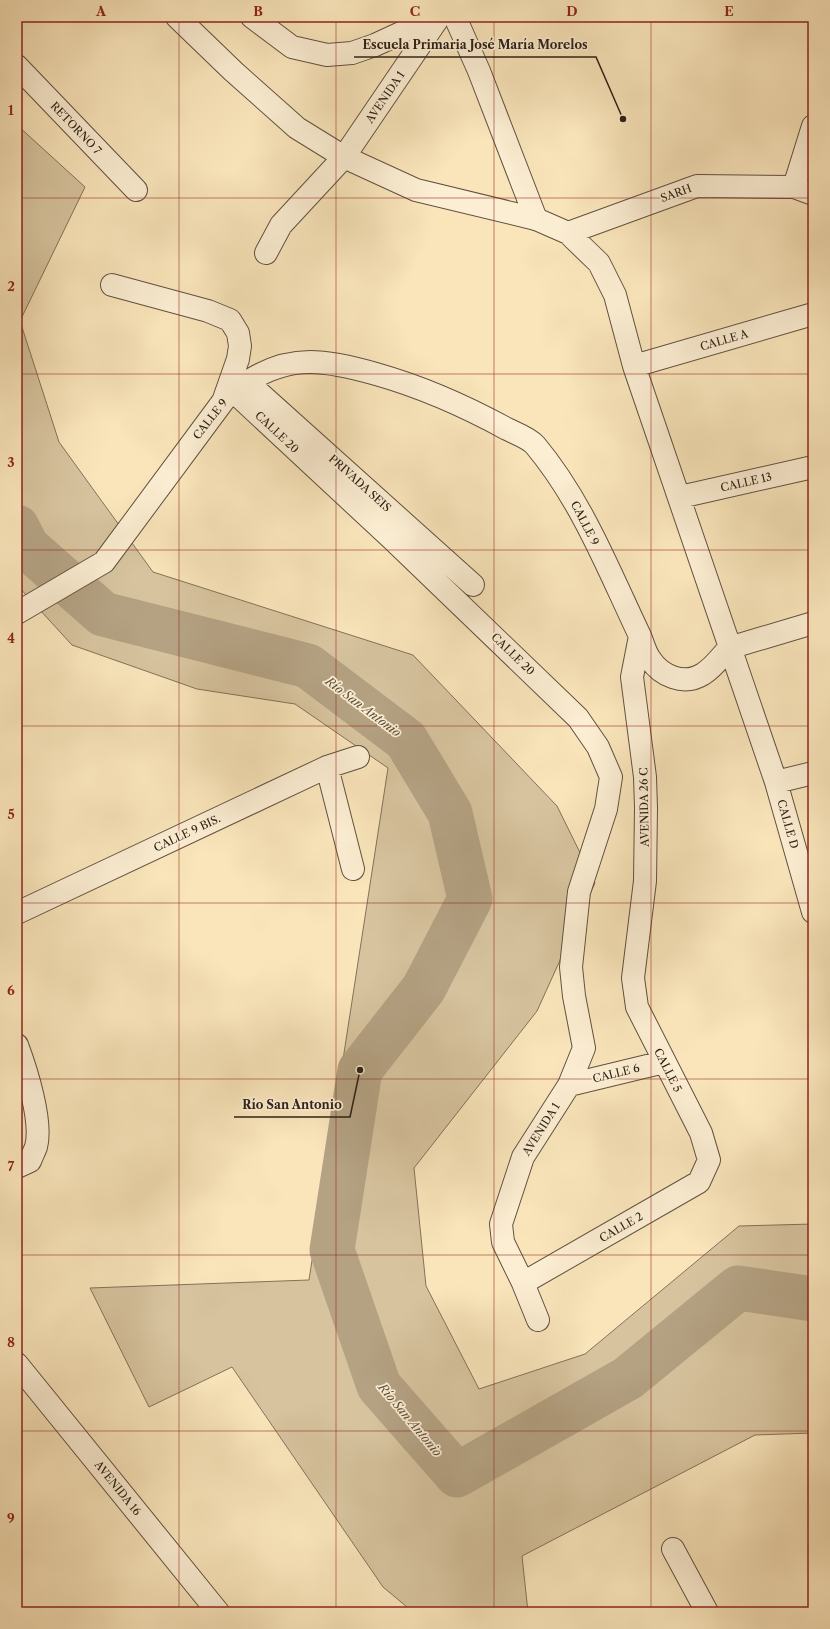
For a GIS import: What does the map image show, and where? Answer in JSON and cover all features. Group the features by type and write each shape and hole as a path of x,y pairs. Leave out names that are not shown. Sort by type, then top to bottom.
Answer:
{"street":[{"path":"177,17 233,71 297,128 344,157 416,190 536,218 568,233 599,263 615,295 634,366 680,497 730,648 813,623"},
{"path":"252,17 292,47 327,55 352,53 375,45 401,33 427,17"},
{"name":"AVENIDA 1","path":"266,253 281,225 344,157 439,17"},
{"path":"455,17 536,218"},
{"name":"RETORNO 7","path":"17,66 136,190"},
{"path":"804,190 813,126"},
{"name":"SARH","path":"568,233 697,186 804,190"},
{"path":"112,285 208,311 230,320 238,333 240,346 234,390"},
{"name":"CALLE A","path":"634,366 813,314"},
{"name":"CALLE 9","path":"17,613 104,562 234,390 274,368 310,362 349,366 409,383 472,410 534,444 569,492 640,636 649,658 660,672 676,678 696,678 704,673 730,648"},
{"name":"PRIVADA SEIS","path":"234,390 473,585"},
{"name":"CALLE 20","path":"234,390 506,646 578,718 598,746 611,777 606,809 579,892 572,967 574,996"},
{"name":"CALLE 13","path":"680,497 813,467"},
{"name":"AVENIDA 26 C","path":"633,978 644,881 645,852 645,777 632,678 640,636"},
{"name":"CALLE D","path":"730,648 776,782 813,912"},
{"name":"CALLE 9 BIS.","path":"17,913 327,767 358,757"},
{"path":"327,767 353,869"},
{"path":"776,782 813,773"},
{"name":"CALLE 5","path":"633,978 637,1007 701,1133 709,1160"},
{"name":"AVENIDA 1","path":"538,1320 523,1283 503,1242 501,1224 523,1157 569,1085 584,1048 574,996"},
{"path":"17,1045 32,1096 37,1132 36,1146 23,1164"},
{"name":"CALLE 6","path":"569,1085 664,1062"},
{"name":"CALLE 2","path":"523,1283 699,1182 709,1160"},
{"name":"AVENIDA 16","path":"17,1364 25,1386 218,1612"},
{"path":"673,1549 707,1612"}],"shaded area":[{"path":"17,125 85,187 20,321 59,442 153,572 413,655 557,806 595,883 537,1011 414,1168 426,1286 479,1389 585,1354 739,1226 813,1224 813,1433 755,1435 522,1556 528,1612 413,1612 383,1587 232,1367 149,1407 90,1288 309,1280 388,768 295,704 197,689 72,645 17,585"}],"waterway":[{"name":"Río San Antonio","path":"17,527 27,547 103,614 308,666 406,740 450,813 470,899 424,988 360,1070 332,1250 379,1386 457,1475 628,1378 738,1288 813,1299"}],"place":[{"name":"Escuela Primaria José María Morelos","path":"623,119"},
{"name":"Río San Antonio","path":"360,1070"}]}
